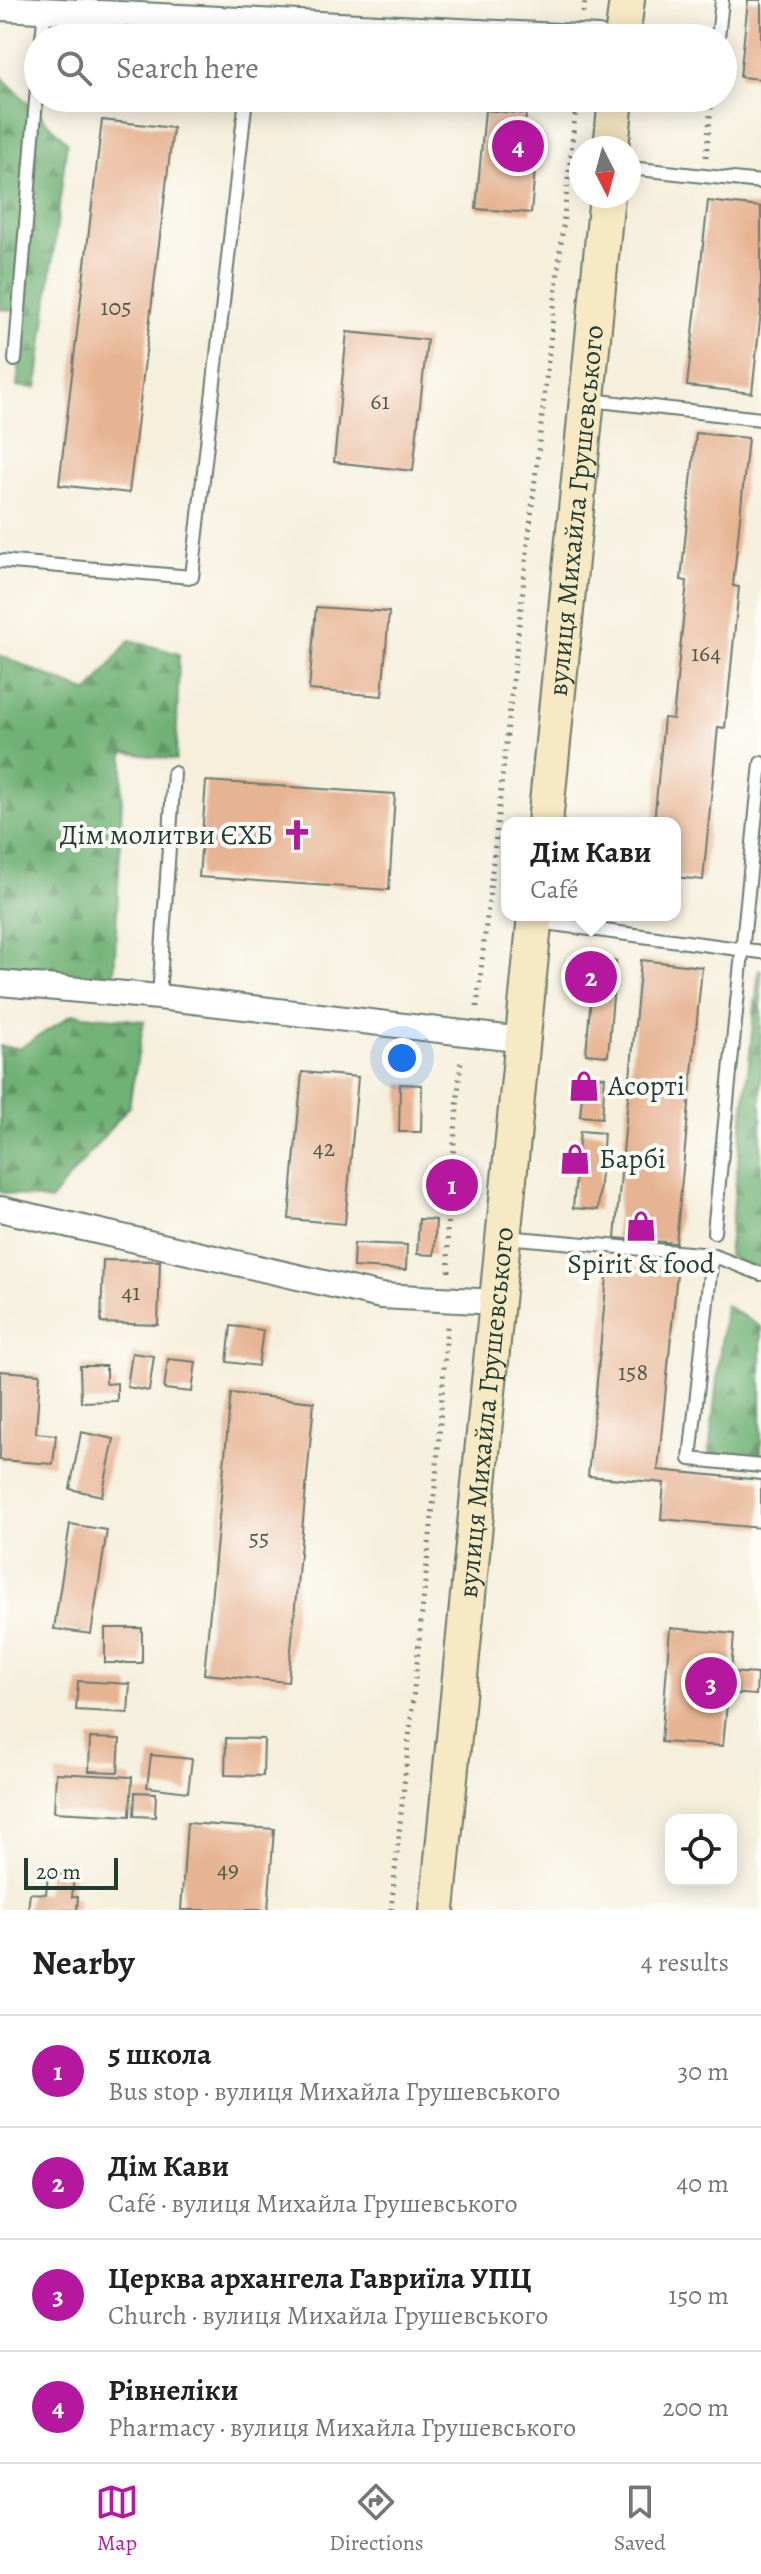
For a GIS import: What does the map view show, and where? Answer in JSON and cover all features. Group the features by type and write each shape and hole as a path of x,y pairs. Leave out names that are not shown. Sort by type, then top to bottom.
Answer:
{"main road":[{"path":"624,24 627,0"},
{"path":"612,136 615,112"},
{"name":"вулиця Михайла Грушевського","path":"546,817 606,208"},
{"name":"вулиця Михайла Грушевського","path":"437,1910 535,921"}],"street":[{"path":"0,8 188,24"},
{"path":"264,24 286,11 436,24"},
{"path":"0,983 159,997 523,1040"},
{"path":"0,1209 381,1296 497,1302"}],"lane":[{"path":"719,24 722,0"},
{"path":"44,24 45,11"},
{"path":"15,360 35,112"},
{"path":"0,561 192,577 244,112"},
{"path":"641,169 761,182"},
{"path":"586,400 761,419"},
{"path":"714,1232 741,950 757,836 761,763"},
{"path":"159,997 174,773"},
{"path":"554,921 761,952"},
{"path":"504,1237 712,1255 761,1274"},
{"path":"712,1255 690,1459 761,1466"}],"path":[{"path":"391,1910 436,1478 448,1299 447,1228 461,1052 481,999 576,112"},
{"path":"703,176 710,112"}],"green space":[{"path":"0,75 24,99 24,112 37,112 67,142 37,388 17,386 25,311 0,309"},
{"path":"130,640 179,654 176,760 124,752 114,979 0,970 0,655 88,693"},
{"path":"761,970 761,1273 728,1256"},
{"path":"73,1014 144,1021 129,1106 50,1201 0,1192 0,1046 20,1048"},
{"path":"725,1305 761,1327 761,1460 709,1454"}],"building":[{"path":"748,0 761,0 761,79 740,77"},
{"path":"485,112 526,114 522,158 536,159 531,213 476,209"},
{"path":"102,120 173,128 129,493 59,485"},
{"path":"708,201 761,207 761,312 752,393 687,386"},
{"path":"347,332 427,340 413,471 334,462"},
{"path":"696,433 748,438 733,586 739,587 725,728 718,727 703,880 681,878 681,817 655,817 664,718 673,719 687,581 681,580"},
{"path":"316,607 389,612 382,696 309,690"},
{"name":"Дім молитви ЄХБ","path":"206,781 395,794 389,890 199,877"},
{"path":"594,960 616,961 608,1056 586,1054"},
{"path":"641,960 702,967 676,1243 615,1238"},
{"path":"302,1072 358,1077 345,1224 289,1219"},
{"path":"584,1075 605,1077 602,1118 580,1116"},
{"path":"400,1084 422,1085 421,1132 399,1132"},
{"path":"580,1131 604,1133 598,1210 573,1208"},
{"path":"419,1219 436,1220 434,1255 417,1254"},
{"path":"354,1243 407,1245 406,1270 353,1267"},
{"path":"103,1260 160,1261 158,1325 101,1323"},
{"path":"608,1266 677,1273 658,1470 761,1480 761,1528 661,1519 664,1483 588,1476"},
{"path":"231,1326 263,1330 258,1366 227,1362"},
{"path":"132,1353 154,1356 149,1391 127,1387"},
{"path":"168,1359 196,1362 192,1392 164,1389"},
{"path":"80,1366 106,1366 106,1384 117,1383 117,1401 81,1402"},
{"path":"0,1371 40,1374 36,1433 56,1435 53,1464 0,1460"},
{"path":"231,1393 314,1402 288,1682 204,1674"},
{"path":"81,1432 114,1439 102,1496 70,1489"},
{"path":"70,1524 107,1530 91,1634 54,1629"},
{"path":"105,1628 142,1628 142,1663 105,1663"},
{"path":"670,1628 734,1634 731,1672 757,1674 756,1695 728,1693 723,1746 661,1742"},
{"path":"78,1681 130,1684 128,1713 76,1710"},
{"path":"90,1738 120,1739 118,1772 89,1771"},
{"path":"226,1738 264,1739 263,1776 225,1775"},
{"path":"151,1755 192,1759 188,1792 147,1787"},
{"path":"56,1773 132,1777 130,1816 54,1812"},
{"path":"135,1792 156,1793 155,1817 134,1816"},
{"path":"187,1823 274,1829 268,1910 181,1910"},
{"path":"48,1873 74,1876 72,1897 78,1897 77,1910 28,1910 30,1893 46,1894"}],"place":[{"name":"Рівнеліки","path":"518,146"},
{"name":"Дім молитви ЄХБ","path":"297,835"},
{"name":"Дім Кави","path":"591,977"},
{"name":"Асорті","path":"584,1086"},
{"name":"Барбі","path":"575,1159"},
{"name":"5 школа","path":"452,1185"},
{"name":"Spirit & food","path":"641,1226"},
{"name":"Церква архангела Гавриїла УПЦ","path":"711,1683"}]}
